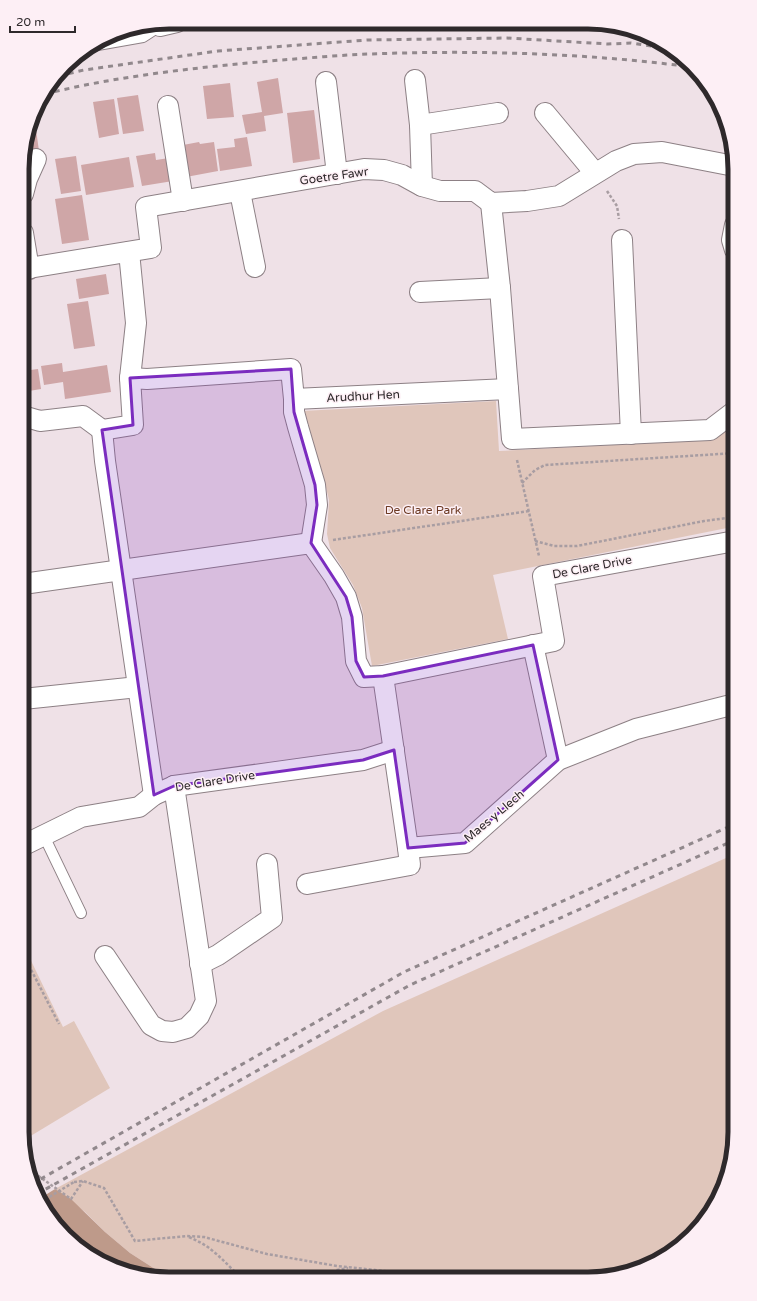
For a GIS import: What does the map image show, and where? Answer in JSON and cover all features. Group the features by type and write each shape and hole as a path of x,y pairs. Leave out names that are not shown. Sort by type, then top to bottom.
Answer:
{"street":[{"path":"415,80 420,125 422,186"},
{"path":"326,82 337,174"},
{"path":"168,106 183,201"},
{"path":"420,125 498,113"},
{"path":"545,113 595,174"},
{"path":"728,165 662,152 634,154 616,161 559,196 528,201 491,204 500,288 512,439 710,430 728,416"},
{"path":"29,176 36,160"},
{"name":"Goetre Fawr","path":"29,269 151,248 146,207 364,170 384,170 402,176 422,186 440,191 475,191 491,204"},
{"path":"240,192 255,267"},
{"path":"622,240 631,434"},
{"path":"29,418 40,421 83,416 102,430 133,425 130,378 136,323 129,252"},
{"path":"420,292 500,288"},
{"path":"29,583 312,543 317,506 316,485 294,412 292,369 147,379 130,378"},
{"name":"Arudhur Hen","path":"294,399 508,388"},
{"path":"102,430 105,461 154,796"},
{"name":"De Clare Drive","path":"312,543 346,597 352,617 356,661 364,676 383,676 554,641 543,576 728,542"},
{"path":"533,645 558,760"},
{"path":"306,884 410,865 383,676"},
{"path":"29,698 138,687"},
{"name":"Maes y Llech","path":"408,848 465,843 558,760 636,729 728,706"},
{"name":"De Clare Drive","path":"29,843 82,817 139,807 154,796 174,786 363,760 394,750"},
{"path":"105,956 151,1025 162,1031 173,1032 187,1028 199,1016 206,1001 174,786"},
{"path":"200,964 218,955 272,918 267,864"}],"lane":[{"path":"106,43 143,37 158,30"},
{"path":"44,836 81,913"}],"path":[{"path":"595,174 617,206 622,240"},
{"path":"512,439 543,576"},
{"path":"522,483 535,470 544,465 728,453"},
{"path":"312,543 528,511"},
{"path":"535,541 554,546 577,546 704,521 728,518"},
{"path":"29,966 58,1024"},
{"path":"36,1174 71,1199 83,1181"},
{"path":"46,1199 74,1182 83,1181 104,1188 135,1241 187,1236 204,1237 267,1254 394,1272"},
{"path":"187,1236 204,1244 216,1253 234,1272"},
{"path":"334,1272 352,1267"}],"highlighted area":[{"path":"291,369 294,412 315,485 317,505 311,543 346,597 352,617 356,661 364,677 383,676 533,645 558,760 465,843 408,848 394,750 363,760 174,786 154,795 102,430 133,425 130,378"}],"green space":[{"name":"De Clare Park","path":"496,401 499,451 707,440 728,426 728,528 493,575 508,639 372,666 362,608 353,585 330,548 327,534 329,500 322,471 309,443 302,411"},
{"path":"728,857 728,1141 721,1177 714,1194 693,1224 673,1243 658,1253 642,1261 624,1267 597,1272 169,1272 159,1271 130,1253 105,1232 85,1212 55,1189 383,1011"},
{"path":"29,957 63,1027 74,1021 110,1088 29,1137"}],"shaded area":[{"path":"55,1189 71,1199 105,1232 130,1253 159,1271 133,1267 115,1261 99,1253 70,1231 58,1217 45,1195"}],"building":[{"path":"278,78 283,113 264,116 266,131 246,134 242,115 262,112 257,82"},
{"path":"230,83 234,117 207,119 203,86"},
{"path":"138,95 144,131 123,134 117,98"},
{"path":"114,99 119,134 99,138 93,102"},
{"path":"314,110 320,159 293,163 287,113"},
{"path":"36,126 39,151 30,153"},
{"path":"247,137 252,166 220,171 217,149 235,147 234,139"},
{"path":"199,142 200,144 214,142 218,171 186,177 183,145"},
{"path":"155,153 156,160 169,158 173,181 142,186 136,156"},
{"path":"76,156 81,191 61,194 55,159"},
{"path":"129,157 134,187 86,195 81,165"},
{"path":"82,195 89,240 62,244 55,199"},
{"path":"106,274 109,294 79,299 76,279"},
{"path":"88,301 95,346 74,349 67,304"},
{"path":"62,363 63,372 107,365 111,392 65,399 63,382 44,385 41,366"},
{"path":"38,369 41,389 29,391 29,370"}],"railway":[{"path":"67,74 84,70 218,51 367,40 507,38 608,44 631,43 655,47"},
{"path":"52,92 133,77 192,69 281,60 369,54 450,52 531,54 612,58 682,66"},
{"path":"38,1180 404,972 728,827"},
{"path":"42,1191 410,985 728,843"}]}
